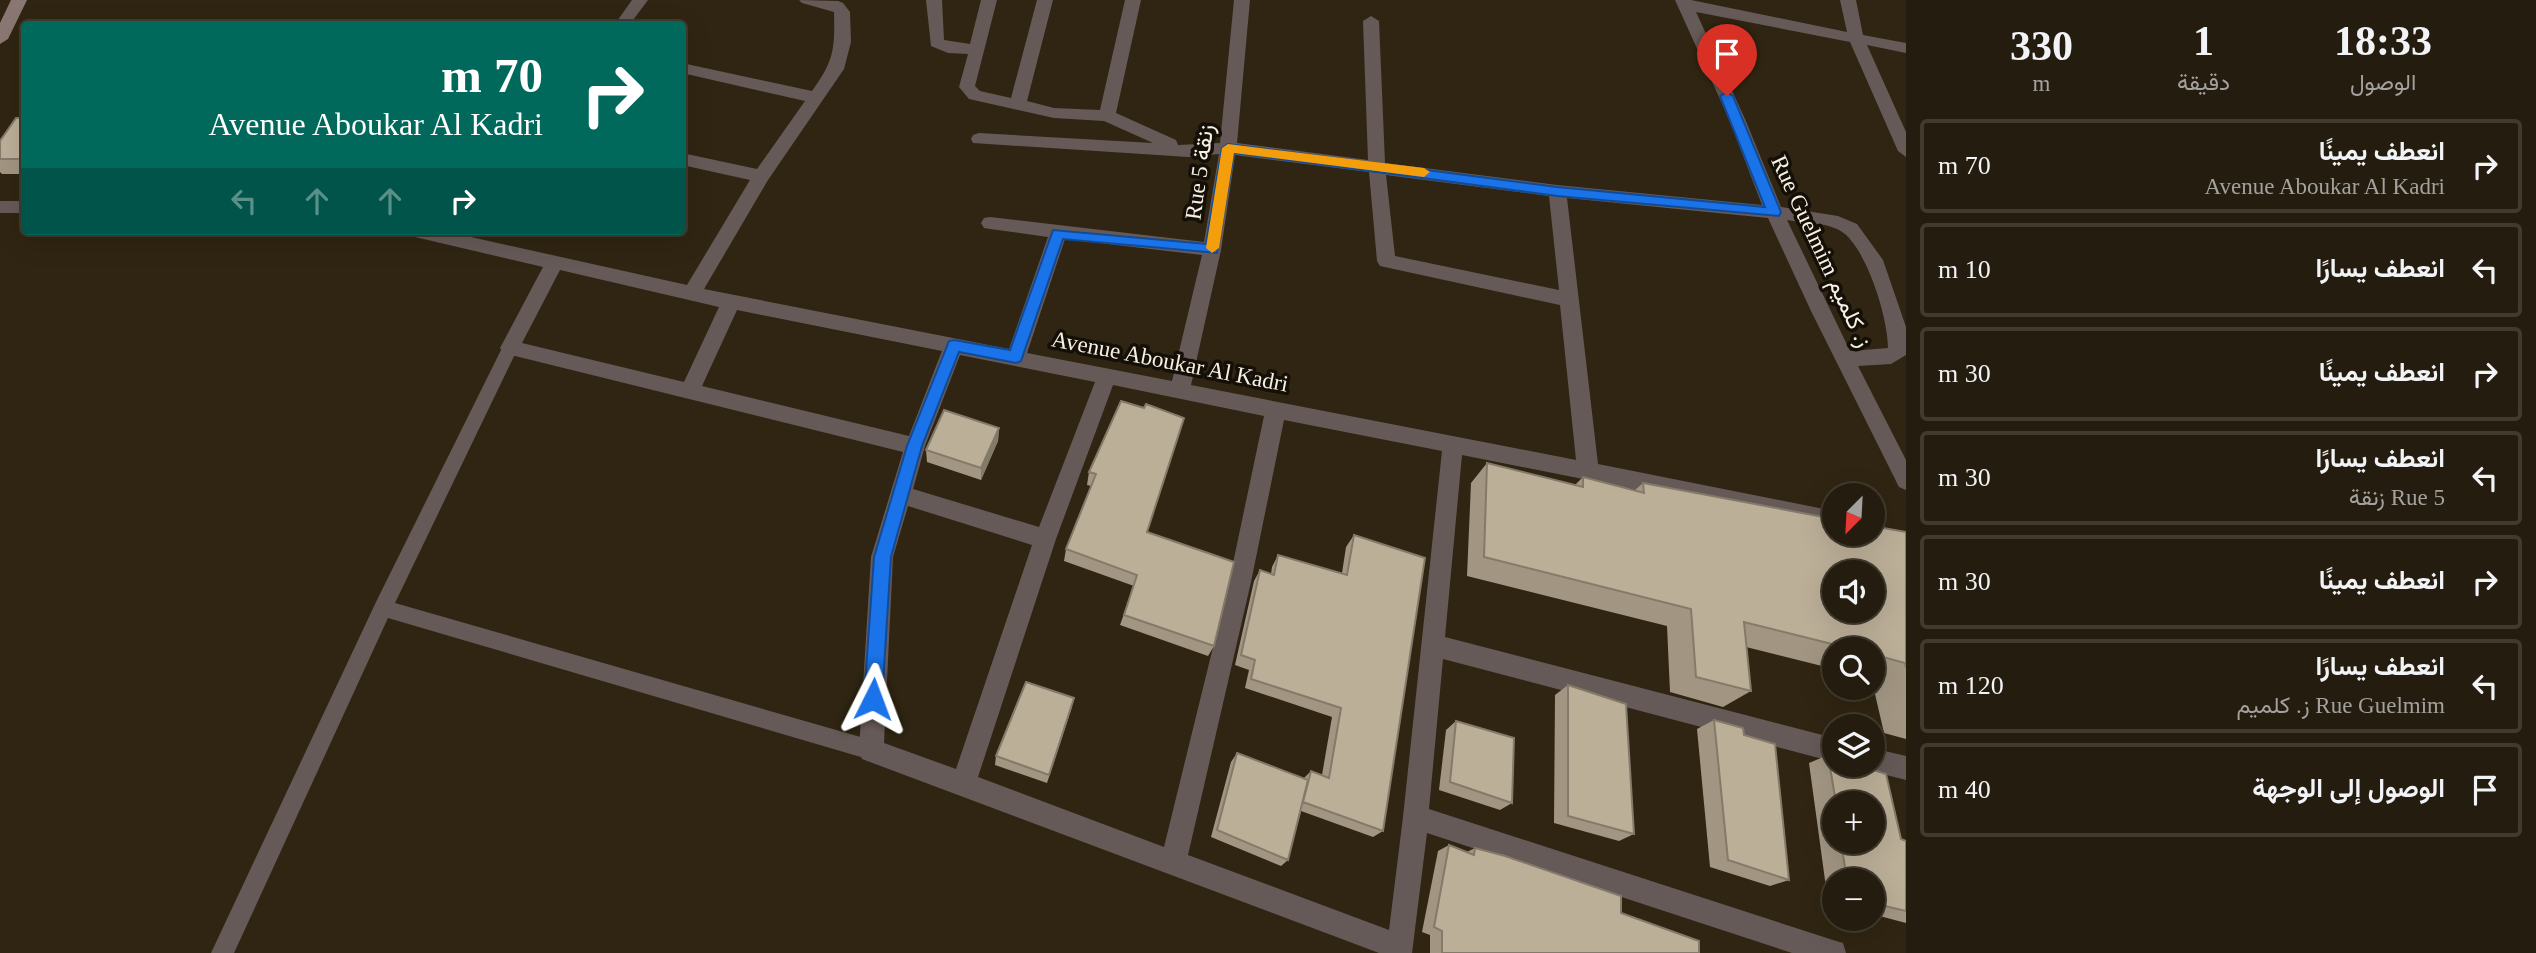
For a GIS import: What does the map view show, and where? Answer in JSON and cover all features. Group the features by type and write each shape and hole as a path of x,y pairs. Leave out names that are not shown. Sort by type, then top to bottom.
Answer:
{"main road":[{"path":"0,39 19,0"}],"street":[{"path":"624,21 640,0"},
{"path":"693,292 761,176 836,69 843,42 842,12 838,6 807,0"},
{"path":"934,0 936,43 948,48 976,49"},
{"path":"989,0 967,87 975,95 1054,113 1107,116 1188,151"},
{"path":"1018,103 1045,0"},
{"path":"1107,116 1133,0"},
{"name":"Rue 5 زنقة","path":"1180,390 1212,250 1228,148 1242,0"},
{"path":"1848,0 1856,37 1906,150"},
{"path":"1684,3 1906,48"},
{"name":"Rue Guelmim ز. كلميم","path":"1684,3 1737,119 1774,212 1906,481"},
{"path":"1371,21 1377,166 1386,261 1567,299"},
{"path":"686,69 818,97"},
{"path":"979,139 1188,151 1228,148 1557,191 1774,212 1845,225 1874,260 1898,332 1898,352 1891,356 1844,359"},
{"path":"686,160 761,176"},
{"path":"1557,191 1588,471"},
{"path":"0,207 21,207"},
{"path":"990,223 1212,250"},
{"path":"1016,357 1058,233"},
{"name":"Avenue Aboukar Al Kadri","path":"433,235 731,302 1822,518"},
{"path":"555,262 510,348 915,446"},
{"path":"690,391 731,302"},
{"path":"954,345 915,446 882,557 871,750 1399,950 1416,817 1453,445"},
{"path":"963,784 1045,539 1107,375"},
{"path":"1173,863 1240,582 1276,409"},
{"path":"900,494 1045,539"},
{"path":"1433,645 1822,747"},
{"path":"1885,763 1906,768"},
{"path":"1416,817 1833,953"}],"lane":[{"path":"222,953 383,608 510,348"},
{"path":"383,608 871,750"}],"building":[{"path":"16,118 21,118 21,159 0,159 0,141"},
{"path":"1121,401 1144,408 1146,404 1184,418 1147,532 1234,562 1214,646 1124,615 1137,575 1066,549 1096,474 1089,472"},
{"path":"944,410 999,428 981,468 926,450"},
{"path":"1487,463 1583,487 1583,477 1644,493 1643,483 1822,517 1822,546 1885,546 1885,528 1906,532 1906,668 1905,663 1885,658 1885,637 1822,637 1822,642 1744,622 1751,691 1696,677 1691,609 1484,557"},
{"path":"1354,535 1425,558 1383,831 1303,802 1311,771 1329,778 1341,708 1251,679 1255,660 1241,655 1260,570 1274,575 1278,555 1347,575"},
{"path":"1026,682 1074,698 1049,775 996,756"},
{"path":"1568,685 1626,704 1634,834 1568,816"},
{"path":"1714,720 1743,728 1744,735 1775,744 1789,880 1728,860"},
{"path":"1456,721 1514,738 1512,803 1450,782"},
{"path":"1237,753 1308,780 1288,860 1217,830"},
{"path":"1886,774 1901,839 1906,841 1906,911 1885,906 1885,868 1845,868 1843,854 1885,854 1885,791 1834,791 1832,777 1885,777"},
{"path":"1449,845 1474,855 1475,848 1505,856 1621,896 1621,913 1699,941 1699,953 1442,953 1442,931 1434,927"}],"slow traffic":[{"path":"1212,248 1228,148 1424,172"}],"route":[{"path":"873,699 882,557 915,446 954,345 1016,357 1058,233 1212,250 1228,148 1557,191 1774,212 1727,96"}]}
